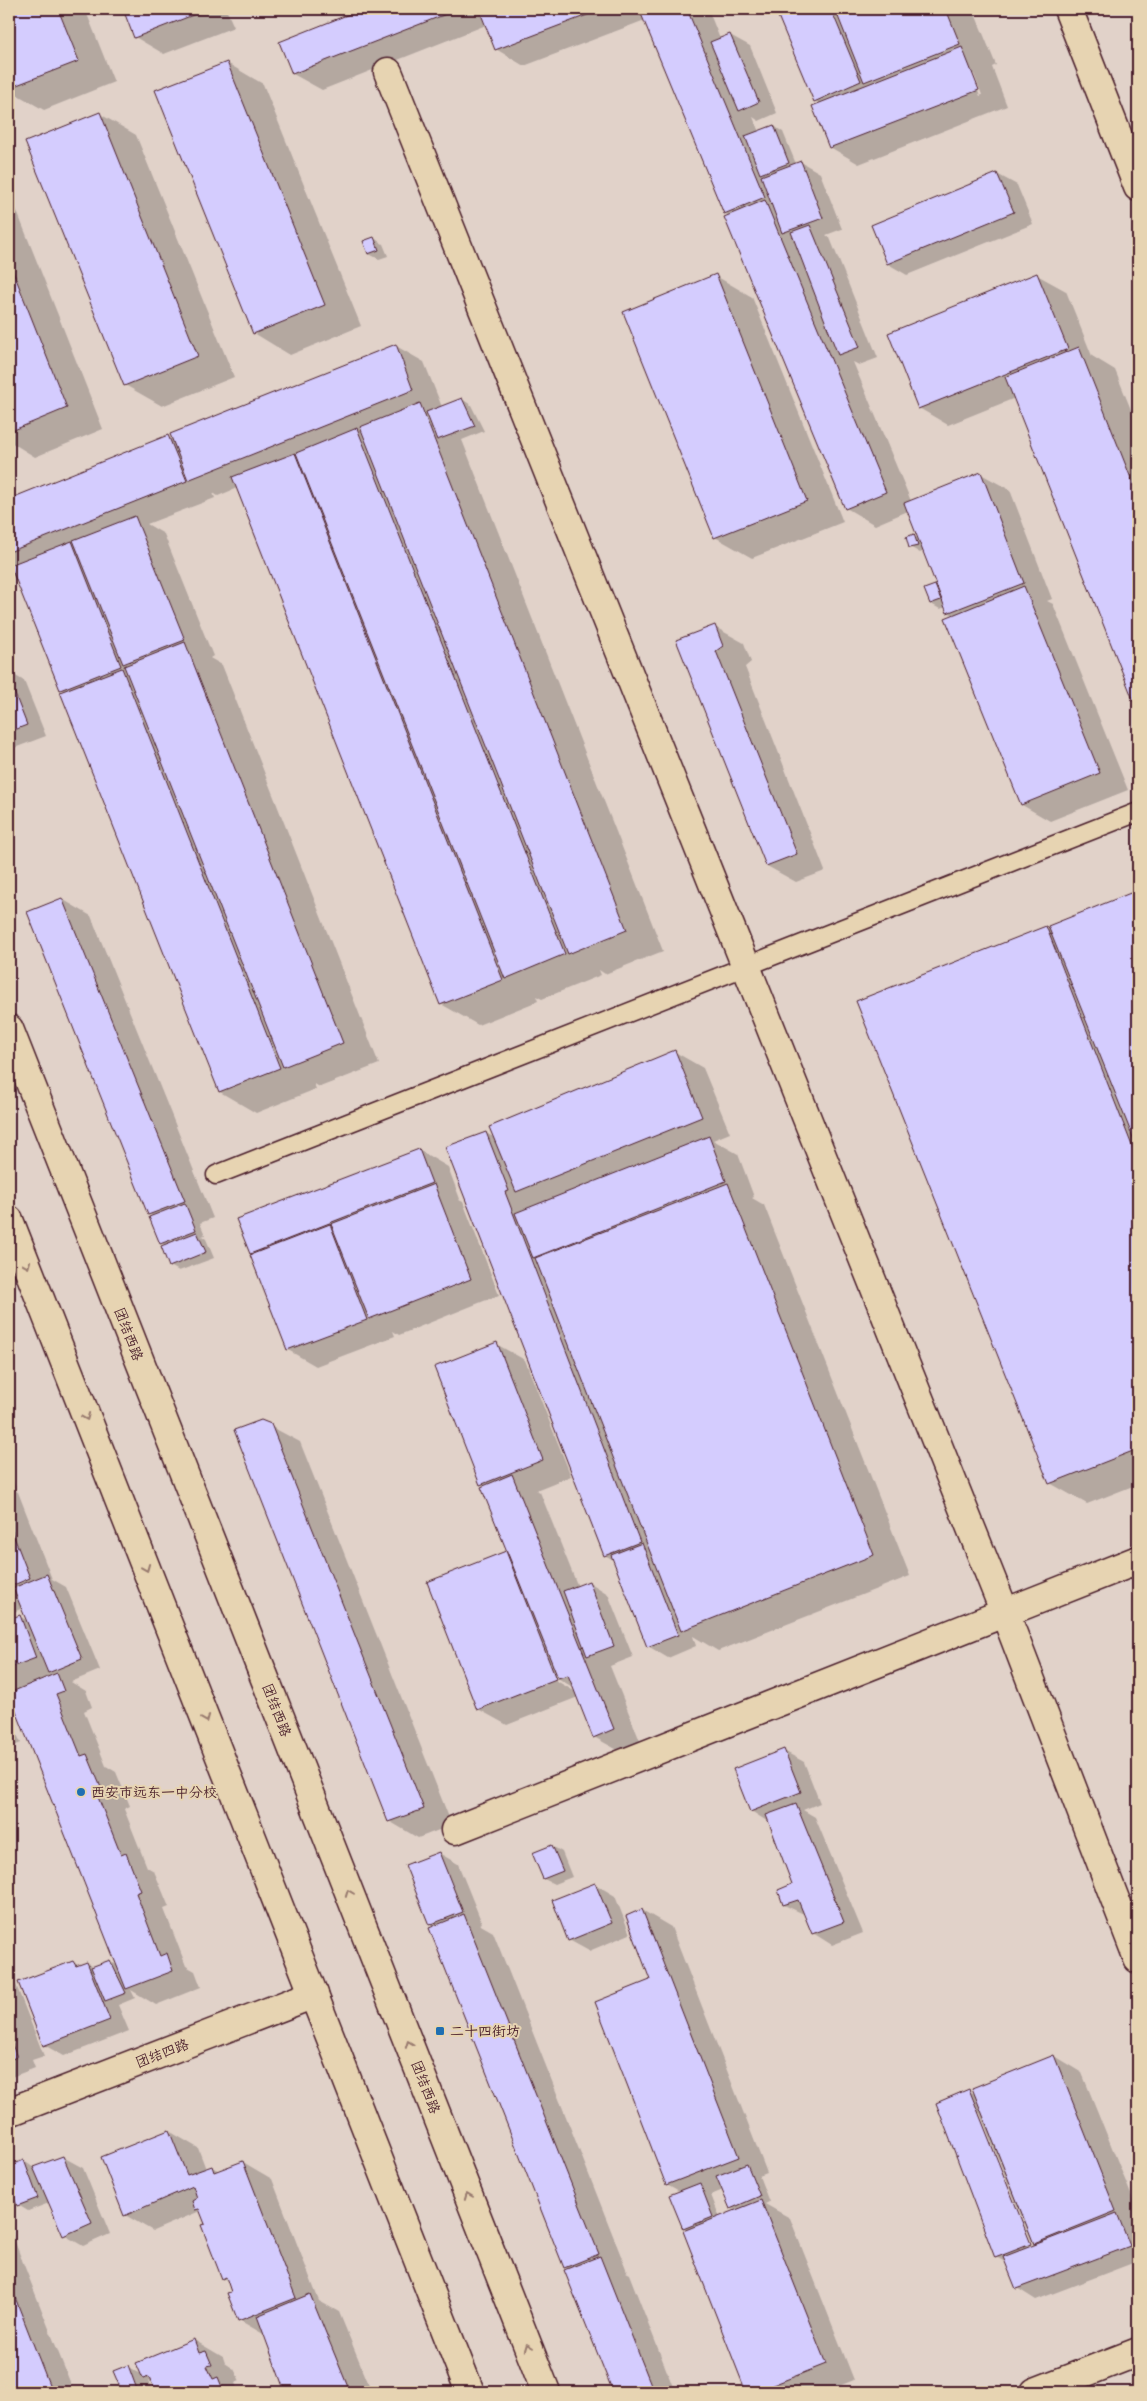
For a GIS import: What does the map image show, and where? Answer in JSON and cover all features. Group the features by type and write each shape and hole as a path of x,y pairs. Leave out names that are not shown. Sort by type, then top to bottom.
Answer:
{"street":[{"path":"1068,9 1138,187"},
{"path":"388,72 1005,1612 1138,1959"},
{"name":"团结西路","path":"9,1029 546,2392"},
{"path":"9,1220 470,2392"},
{"path":"455,1830 1138,1560"},
{"name":"团结四路","path":"9,2112 314,1994"},
{"path":"1035,2392 1138,2352"}],"lane":[{"path":"216,1175 746,968 1138,812"}],"building":[{"path":"9,9 58,9 79,61 9,88"},
{"path":"123,9 205,9 206,10 134,38"},
{"path":"362,9 459,9 292,74 279,42"},
{"path":"479,9 603,9 495,50"},
{"path":"639,9 687,9 765,197 724,214"},
{"path":"775,9 831,9 861,81 814,102"},
{"path":"835,9 946,9 960,44 864,82"},
{"path":"730,34 759,102 739,111 710,42"},
{"path":"962,47 979,90 829,148 812,106"},
{"path":"227,62 325,305 253,334 155,90"},
{"path":"100,112 198,356 124,386 25,142"},
{"path":"774,125 789,163 760,174 745,136"},
{"path":"801,161 823,218 782,233 761,176"},
{"path":"997,173 1014,212 887,264 871,225"},
{"path":"765,200 886,492 845,509 724,217"},
{"path":"810,225 860,347 838,355 791,232"},
{"path":"374,237 379,250 368,254 363,241"},
{"path":"9,261 67,408 9,432"},
{"path":"1037,273 1068,349 918,409 888,333"},
{"path":"716,274 807,501 714,538 623,312"},
{"path":"396,344 413,390 188,480 170,434"},
{"path":"1079,347 1138,496 1138,712 1005,377"},
{"path":"462,398 475,426 437,440 426,412"},
{"path":"420,403 627,930 568,954 360,427"},
{"path":"357,428 565,954 505,979 296,453"},
{"path":"168,435 187,481 9,552 9,499"},
{"path":"295,453 503,980 440,1005 232,477"},
{"path":"981,472 1024,583 947,613 904,503"},
{"path":"135,516 185,640 123,664 73,540"},
{"path":"914,534 918,546 909,548 906,537"},
{"path":"72,541 121,666 60,690 10,565"},
{"path":"935,585 941,600 930,604 924,589"},
{"path":"1024,586 1100,773 1021,805 945,618"},
{"path":"715,625 723,646 716,651 797,854 766,866 676,640"},
{"path":"185,642 343,1043 283,1067 124,666"},
{"path":"122,668 280,1068 219,1092 60,692"},
{"path":"9,679 27,725 9,732"},
{"path":"1138,890 1138,1150 1048,926"},
{"path":"62,898 185,1201 148,1215 27,912"},
{"path":"1046,926 1138,1161 1138,1449 1049,1484 856,1001"},
{"path":"675,1050 702,1117 516,1192 489,1127"},
{"path":"486,1132 509,1191 505,1192 640,1542 604,1556 445,1147"},
{"path":"709,1136 726,1181 533,1258 515,1213"},
{"path":"419,1149 432,1183 250,1254 236,1219"},
{"path":"728,1183 874,1555 681,1631 535,1258"},
{"path":"434,1184 471,1279 369,1319 331,1224"},
{"path":"185,1203 196,1230 160,1244 149,1217"},
{"path":"330,1224 367,1320 287,1350 250,1255"},
{"path":"197,1232 206,1252 169,1267 161,1246"},
{"path":"497,1342 543,1460 480,1485 434,1367"},
{"path":"261,1420 271,1424 424,1809 388,1822 234,1430"},
{"path":"512,1474 614,1729 593,1738 568,1675 558,1678 481,1487"},
{"path":"9,1524 30,1578 9,1587"},
{"path":"642,1543 678,1635 647,1647 611,1555"},
{"path":"506,1551 556,1679 477,1710 427,1582"},
{"path":"47,1574 82,1659 48,1673 13,1588"},
{"path":"589,1581 614,1646 587,1656 563,1591"},
{"path":"20,1615 36,1658 9,1668 9,1619"},
{"path":"57,1673 64,1691 56,1694 81,1756 87,1754 102,1790 96,1792 121,1855 126,1853 141,1891 136,1893 160,1956 167,1953 173,1971 126,1989 9,1693"},
{"path":"784,1749 801,1792 750,1812 733,1769"},
{"path":"796,1804 844,1922 812,1934 798,1900 783,1905 778,1890 792,1884 766,1815"},
{"path":"552,1845 563,1871 543,1879 532,1853"},
{"path":"439,1852 463,1912 429,1925 405,1865"},
{"path":"595,1883 612,1923 568,1941 552,1900"},
{"path":"642,1909 739,2157 666,2185 595,2002 650,1980 626,1916"},
{"path":"464,1914 599,2254 564,2268 429,1928"},
{"path":"110,1960 126,1993 105,2001 91,1967"},
{"path":"73,1961 76,1966 87,1962 110,2020 43,2046 18,1982"},
{"path":"9,2037 17,2057 9,2060"},
{"path":"1054,2055 1116,2211 1034,2244 972,2088"},
{"path":"969,2089 1031,2244 995,2258 936,2103"},
{"path":"169,2130 187,2175 212,2166 214,2172 243,2161 296,2298 238,2321 227,2293 231,2292 226,2277 222,2279 201,2225 205,2224 199,2209 195,2210 192,2201 197,2198 193,2186 124,2216 101,2157"},
{"path":"63,2156 92,2223 63,2236 33,2167"},
{"path":"24,2160 38,2198 17,2206 9,2184 9,2166"},
{"path":"747,2164 760,2196 730,2209 716,2176"},
{"path":"700,2183 713,2217 683,2229 669,2195"},
{"path":"761,2200 826,2364 755,2392 746,2392 683,2231"},
{"path":"1117,2213 1130,2246 1016,2289 1003,2257"},
{"path":"600,2256 654,2392 613,2392 564,2270"},
{"path":"9,2282 52,2392 9,2392"},
{"path":"310,2294 350,2392 285,2392 257,2316"},
{"path":"194,2339 199,2353 206,2351 212,2365 207,2366 213,2379 218,2377 224,2392 156,2392 149,2377 143,2379 136,2363"},
{"path":"128,2365 138,2392 122,2392 113,2371"}],"place":[{"name":"西安市远东一中分校","path":"81,1792"},
{"name":"二十四街坊","path":"440,2031"}]}
